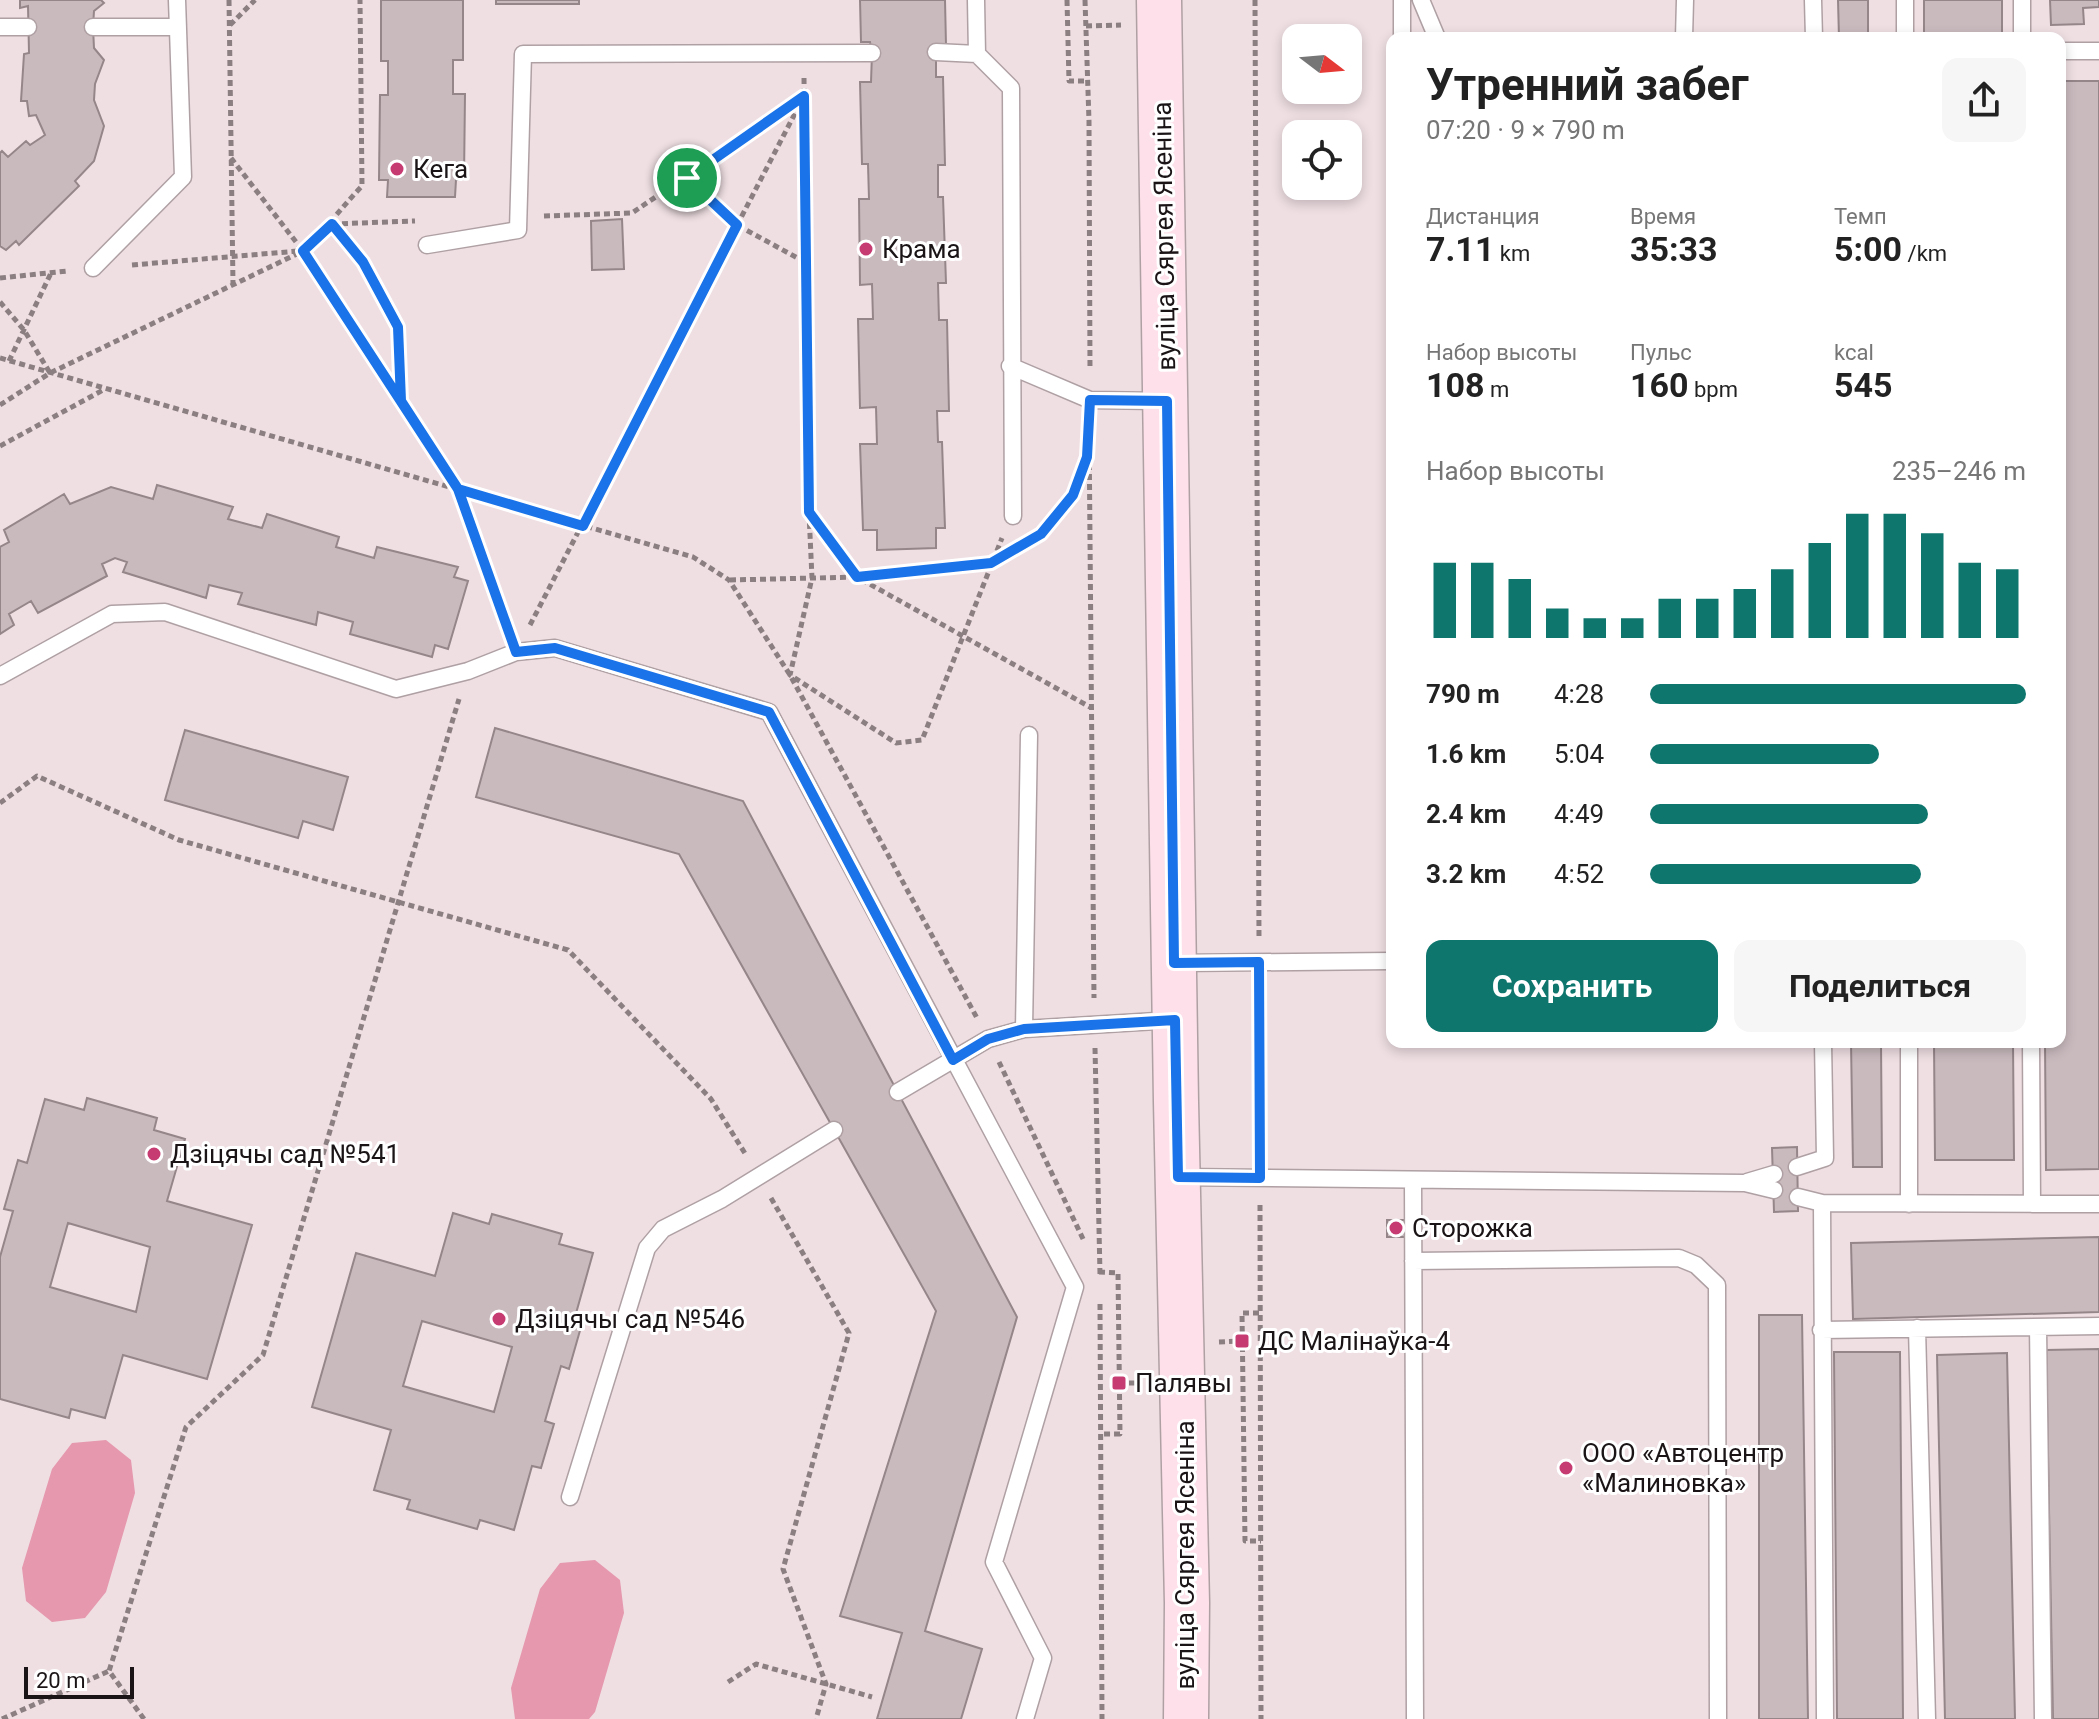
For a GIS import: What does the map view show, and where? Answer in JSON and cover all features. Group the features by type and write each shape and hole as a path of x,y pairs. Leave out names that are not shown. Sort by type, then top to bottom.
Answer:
{"main road":[{"name":"вуліца Сяргея Ясеніна","path":"1159,0 1187,1587 1186,1719"}],"lane":[{"path":"93,268 183,177 177,0"},
{"path":"976,0 977,54"},
{"path":"1402,0 1402,32"},
{"path":"1421,0 1434,32"},
{"path":"1684,32 1685,0"},
{"path":"1813,0 1814,32"},
{"path":"1905,0 1905,32"},
{"path":"2022,0 2022,32"},
{"path":"0,27 28,27"},
{"path":"93,27 178,27"},
{"path":"2066,51 2099,51"},
{"path":"936,52 977,54 1011,88 1013,516"},
{"path":"427,245 518,230 523,54 872,53"},
{"path":"1010,366 1090,400 1167,401"},
{"path":"0,676 112,614 165,612 396,689 468,671 516,652 555,648 769,712 1075,1287 994,1562 1043,1658 1025,1719"},
{"path":"1024,1029 1029,735"},
{"path":"1174,963 1386,961"},
{"path":"898,1092 988,1039 1024,1029 1175,1020"},
{"path":"1797,1167 1825,1158 1823,1048"},
{"path":"1909,1048 1909,1204"},
{"path":"2031,1048 2032,1204"},
{"path":"570,1497 647,1248 663,1229 834,1130"},
{"path":"1178,1177 1774,1182"},
{"path":"1413,1180 1415,1719"},
{"path":"1798,1197 1822,1203 2099,1204"},
{"path":"1822,1203 1825,1719"},
{"path":"1413,1261 1679,1258 1696,1265 1717,1285 1718,1719"},
{"path":"1821,1330 2099,1326"},
{"path":"2038,1327 2043,1719"},
{"path":"1917,1328 1927,1719"}],"path":[{"path":"229,0 233,284"},
{"path":"229,26 255,0"},
{"path":"0,405 50,373 303,251 332,224 339,210 362,186 360,0"},
{"path":"1067,0 1069,81 1087,81"},
{"path":"1085,0 1090,400 1087,457 1100,1288"},
{"path":"1255,0 1261,1719"},
{"path":"790,675 812,578 803,262 804,52"},
{"path":"632,213 804,96"},
{"path":"516,652 804,96"},
{"path":"231,158 303,251 458,489 516,652"},
{"path":"687,178 737,225 803,262"},
{"path":"332,224 363,262 398,327 401,401"},
{"path":"0,278 303,251"},
{"path":"9,361 51,273"},
{"path":"0,302 24,330 50,373"},
{"path":"0,358 693,557 729,580 790,675 988,1039 1087,1246"},
{"path":"0,446 106,388"},
{"path":"729,580 857,577 991,563 1041,534 1073,495 1087,457"},
{"path":"809,512 857,577 1091,707"},
{"path":"790,675 896,743 922,740 991,563 1013,516"},
{"path":"2,1719 109,1671 186,1427 263,1355 468,671"},
{"path":"0,803 37,776 179,840 568,950 711,1099 849,1333 783,1569 826,1684 816,1719"},
{"path":"1093,1259 1100,1273"},
{"path":"1100,1273 1118,1273 1120,1434 1102,1434"},
{"path":"1100,1302 1102,1719"},
{"path":"1259,1313 1242,1313 1245,1541 1261,1541"},
{"path":"728,1682 756,1664 872,1697"},
{"path":"109,1671 143,1718 152,1719"}],"shaded area":[{"path":"106,1440 131,1460 135,1493 106,1592 85,1618 52,1622 26,1601 22,1568 52,1469 72,1443"},
{"path":"595,1560 620,1580 624,1613 595,1712 589,1719 515,1719 511,1688 540,1589 560,1563"}],"building":[{"path":"20,0 101,0 104,3 94,11 93,27 94,48 104,60 95,84 94,100 104,126 94,161 75,181 79,186 19,245 16,241 6,250 0,246 0,153 2,151 8,157 26,141 30,145 45,135 36,115 29,116 27,101 21,101 24,54 29,53 28,6 20,8"},
{"path":"381,0 463,0 463,60 453,60 453,94 465,94 464,179 456,180 455,197 387,197 388,180 379,180 380,95 388,95 388,61 381,61"},
{"path":"496,0 579,0 579,4 496,4"},
{"path":"860,0 945,0 946,45 936,52 936,77 943,77 945,165 938,165 938,197 943,197 946,283 938,283 939,320 947,320 949,411 937,411 938,442 942,442 945,528 936,528 936,548 877,550 877,530 863,530 860,444 877,444 876,407 860,408 858,319 873,319 872,284 860,285 859,199 869,199 868,164 862,164 860,82 871,82 872,53 870,42 861,42"},
{"path":"1838,0 1868,0 1868,32 1839,32"},
{"path":"1924,0 2002,0 2002,32 1924,32"},
{"path":"2050,0 2099,0 2099,7 2083,8 2084,24 2051,25"},
{"path":"2066,81 2099,81 2099,1169 2046,1170 2045,1048 2066,1048"},
{"path":"622,219 624,269 592,270 591,221"},
{"path":"157,485 233,507 228,519 262,528 267,514 339,537 336,547 374,558 377,547 458,567 454,577 468,581 448,649 435,645 432,657 350,634 353,622 318,612 316,625 238,604 242,593 209,585 206,598 123,572 127,562 115,558 102,564 107,576 38,613 31,601 9,614 14,625 0,634 0,547 9,542 4,530 64,494 70,504 111,487 153,499"},
{"path":"495,728 743,801 1017,1317 925,1631 982,1649 961,1719 877,1719 902,1633 840,1616 936,1311 679,854 476,797"},
{"path":"185,730 348,777 333,830 303,821 298,838 165,800"},
{"path":"1851,1048 1881,1048 1882,1167 1853,1167"},
{"path":"1934,1048 2013,1048 2014,1160 1935,1160"},
{"path":"87,1098 157,1118 154,1130 185,1139 167,1201 252,1225 207,1379 123,1355 105,1418 71,1409 69,1418 0,1399 0,1257 13,1211 4,1209 18,1160 27,1163 45,1099 84,1110","holes":["68,1223 150,1247 136,1312 50,1287"]},
{"path":"1797,1147 1798,1211 1774,1212 1772,1148"},
{"path":"453,1213 489,1224 492,1214 562,1234 559,1244 593,1253 575,1317 583,1320 569,1369 561,1366 545,1421 554,1424 541,1468 532,1466 514,1530 480,1520 477,1529 407,1509 410,1500 374,1490 391,1430 312,1407 356,1253 435,1276","holes":["422,1321 512,1347 494,1412 403,1386"]},
{"name":"Сторожка","path":"1387,1220 1405,1220 1405,1237 1387,1237"},
{"path":"2099,1237 2099,1312 1853,1319 1851,1243"},
{"path":"1759,1315 1802,1315 1808,1719 1759,1719"},
{"path":"2099,1349 2099,1719 2053,1719 2046,1350"},
{"path":"1834,1352 1900,1352 1903,1719 1837,1719"},
{"path":"2007,1353 2015,1719 1945,1719 1937,1355"}],"place":[{"name":"Кега","path":"397,169"},
{"name":"Крама","path":"866,249"},
{"name":"Дзіцячы сад №541","path":"154,1154"},
{"name":"Сторожка","path":"1396,1228"},
{"name":"Дзіцячы сад №546","path":"499,1319"},
{"name":"ДС Малінаўка-4","path":"1242,1341"},
{"name":"Палявы","path":"1119,1383"},
{"name":"ООО «Автоцентр «Малиновка»","path":"1566,1468"}],"route":[{"path":"687,178 737,225 583,526 458,489 303,251 332,224 363,262 398,327 401,401 458,489 516,652 555,648 769,712 953,1060 988,1039 1024,1029 1175,1020 1178,1177 1260,1178 1259,962 1174,963 1167,401 1090,400 1087,457 1073,495 1041,534 991,563 857,577 809,512 803,262 804,96 687,178"}]}
